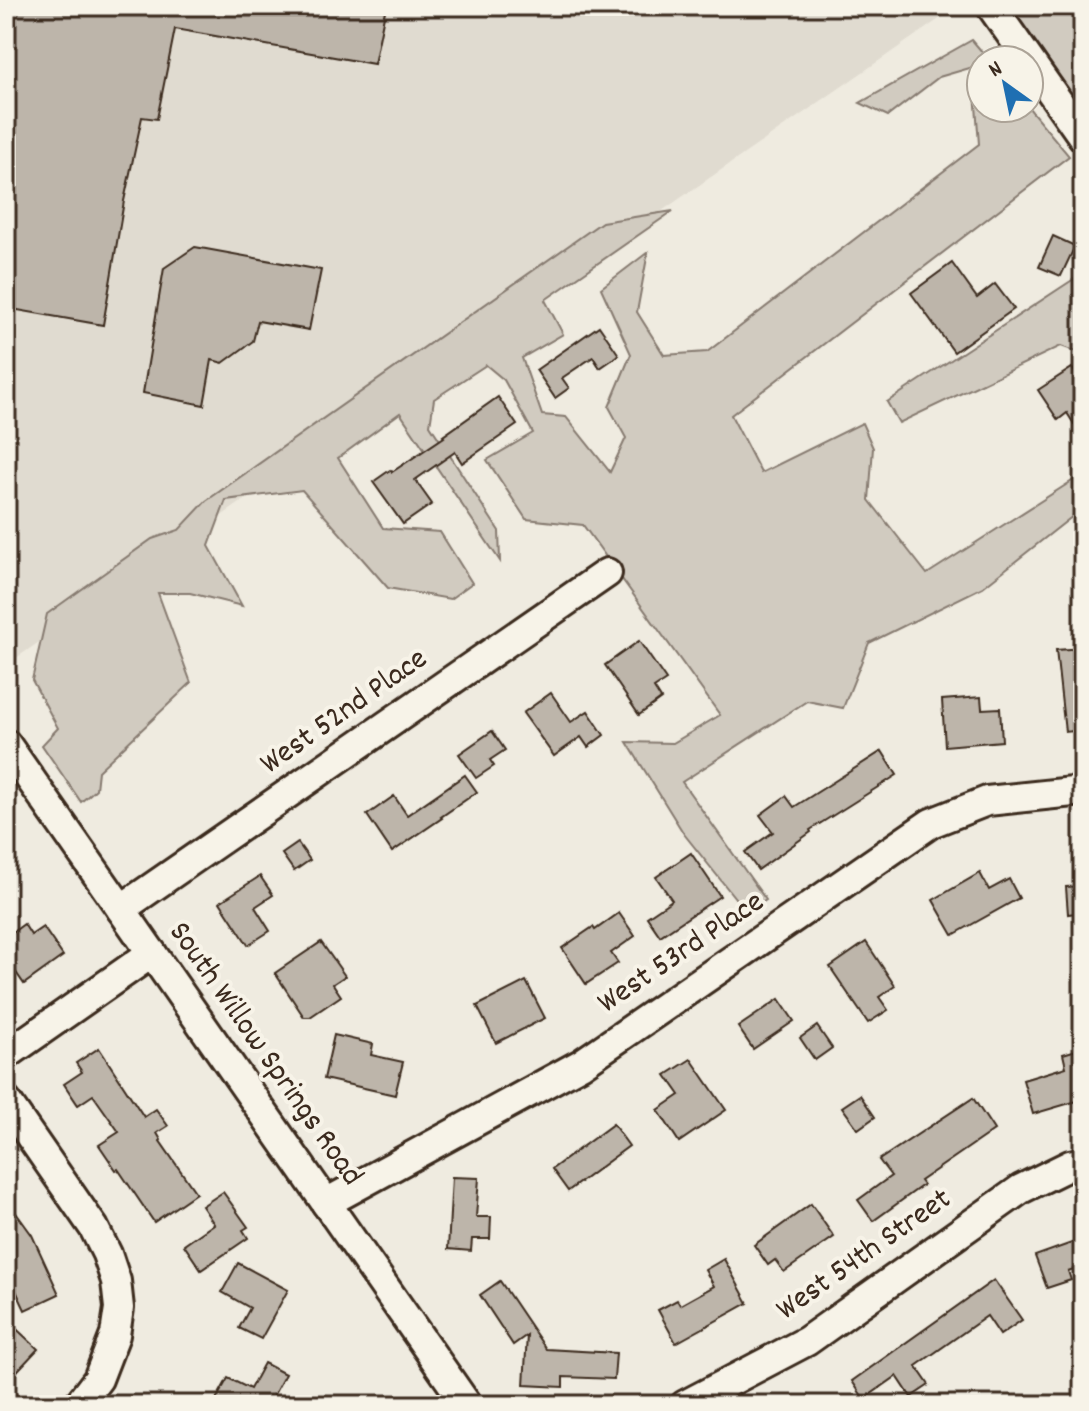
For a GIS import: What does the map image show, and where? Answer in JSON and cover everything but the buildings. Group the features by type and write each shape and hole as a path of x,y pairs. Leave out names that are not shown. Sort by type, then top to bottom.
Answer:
{"street":[{"path":"991,6 1083,137"},
{"name":"West 52nd Place","path":"121,909 607,573"},
{"name":"South Willow Springs Road","path":"6,744 467,1405"},
{"name":"West 53rd Place","path":"326,1203 581,1064 931,823 987,801 1083,791"},
{"path":"6,1055 152,953"},
{"path":"6,1101 81,1208 107,1254 116,1281 119,1308 115,1335 98,1379 78,1405"},
{"name":"West 54th Street","path":"685,1405 807,1341 1021,1189 1070,1165 1083,1162"}],"shaded area":[{"path":"6,6 958,6 6,665"},
{"path":"1008,6 1083,6 1083,112 1045,59 1045,44 1035,44"},
{"path":"972,40 975,44 965,44 965,69 939,77 888,116 860,103"},
{"path":"977,124 1042,124 1069,156 731,415 761,473 862,423 873,448 869,500 927,574 1083,474 1083,508 983,587 869,643 843,708 807,701 682,782 766,900 747,913 684,834 627,742 673,743 720,715 583,525 526,519 487,460 533,433 504,380 486,365 434,399 430,425 499,531 500,561 400,413 338,458 383,528 440,532 472,583 450,599 388,588 302,490 226,500 209,546 242,606 190,593 158,593 191,683 98,771 96,789 81,802 42,745 58,728 32,680 47,614 152,539 179,530 206,501 602,222 673,211 545,300 563,334 522,358 542,415 566,417 610,472 626,438 609,407 631,354 601,288 648,252 637,312 664,355 707,352 979,144"},
{"path":"1083,273 1083,354 1061,346 899,423 887,402"}]}
